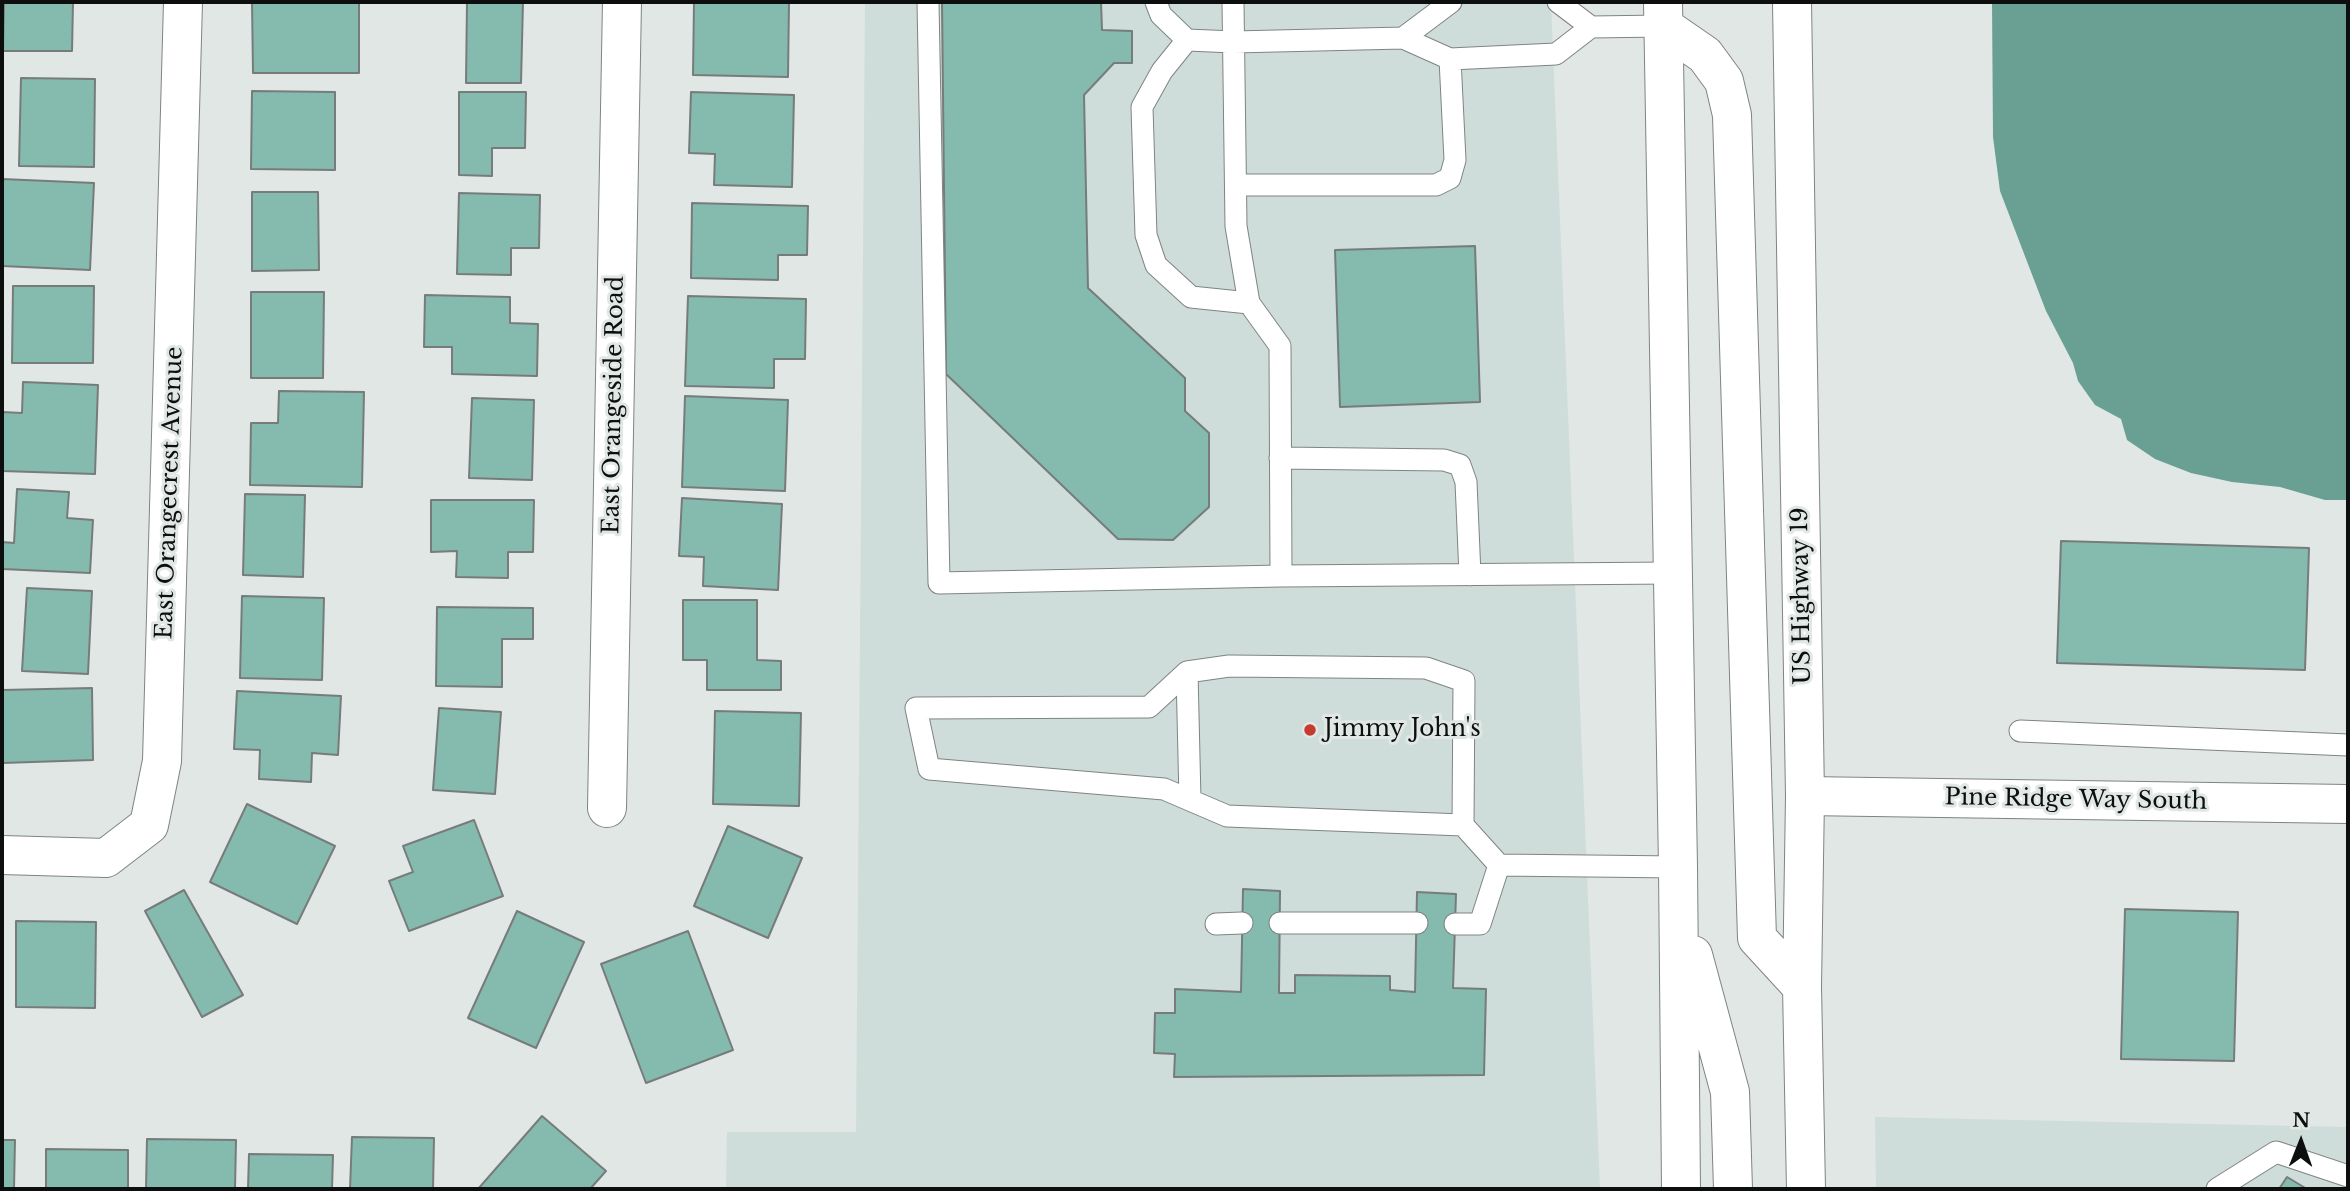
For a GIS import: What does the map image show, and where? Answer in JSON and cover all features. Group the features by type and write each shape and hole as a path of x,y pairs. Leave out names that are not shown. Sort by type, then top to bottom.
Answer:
{"main road":[{"name":"East Orangecrest Avenue","path":"2,855 106,858 149,825 162,761 183,2"},
{"name":"East Orangeside Road","path":"607,808 622,2"},
{"name":"US Highway 19","path":"1792,4 1805,796 1802,987 1806,1189"},
{"path":"1663,14 1681,1189"},
{"path":"1663,14 1704,55 1724,81 1732,115 1757,938 1802,987"},
{"name":"Pine Ridge Way South","path":"1805,796 2348,804"},
{"path":"1678,883 1730,1092 1733,1189"}],"lane":[{"path":"928,2 939,583 1281,576 1673,573"},
{"path":"1156,2 1161,15 1187,40 1234,42 1403,38 1450,59 1556,54 1591,27 1663,14"},
{"path":"1233,2 1236,226 1249,303 1280,346 1281,576"},
{"path":"1403,38 1451,2"},
{"path":"1558,2 1591,27"},
{"path":"1187,40 1161,71 1142,107 1146,235 1156,265 1191,298 1249,303"},
{"path":"1236,185 1436,185 1450,177 1455,160 1450,59"},
{"path":"1280,458 1444,460 1460,466 1466,482 1470,575"},
{"path":"1463,825 1227,816 1164,789 929,769 916,708 1149,706 1187,672 1229,666 1426,668 1464,681 1463,825 1499,865 1678,883"},
{"path":"1187,672 1190,800"},
{"path":"2020,731 2348,745"},
{"path":"1455,924 1480,924 1499,865"},
{"path":"1216,924 1242,923"},
{"path":"1280,923 1417,923"},
{"path":"2217,1189 2276,1152 2348,1176"}],"shaded area":[{"path":"865,2 1551,2 1600,1189 726,1189 727,1132 856,1132"},
{"path":"1992,2 2348,2 2348,500 2325,500 2280,487 2232,482 2191,473 2155,459 2127,440 2121,419 2095,405 2078,381 2073,363 2046,311 2000,191 1993,137"},
{"path":"1875,1117 2348,1127 2348,1189 1876,1189"}],"building":[{"path":"4,2 73,2 72,51 3,51"},
{"path":"252,2 359,2 359,73 253,73"},
{"path":"467,2 523,2 521,83 466,83"},
{"path":"694,2 789,2 788,77 693,75"},
{"path":"942,2 1101,2 1102,30 1132,31 1132,63 1114,63 1084,95 1088,288 1185,378 1185,411 1209,433 1209,507 1173,540 1118,539 946,374"},
{"path":"21,78 95,79 94,167 19,166"},
{"path":"252,91 335,92 335,170 251,169"},
{"path":"459,92 526,92 525,148 492,148 492,176 459,175"},
{"path":"691,92 794,95 792,187 714,185 715,154 689,153"},
{"path":"2,179 94,183 90,270 2,266"},
{"path":"252,192 318,192 319,270 252,271"},
{"path":"459,193 540,195 539,248 511,248 511,275 457,274"},
{"path":"692,203 808,206 807,255 778,255 778,280 691,278"},
{"path":"1475,246 1480,402 1340,407 1335,250"},
{"path":"13,286 94,286 93,363 12,363"},
{"path":"251,292 324,292 323,378 251,378"},
{"path":"425,295 510,297 510,323 538,324 537,376 452,374 452,347 424,347"},
{"path":"688,296 806,299 805,359 774,359 774,388 685,386"},
{"path":"23,382 98,385 95,474 2,471 2,412 22,413"},
{"path":"279,391 364,392 362,487 250,485 251,423 278,423"},
{"path":"685,396 788,400 785,491 682,487"},
{"path":"472,398 534,400 532,480 469,478"},
{"path":"17,489 69,492 67,518 93,520 90,573 2,569 2,542 14,543"},
{"path":"245,494 305,495 303,577 243,575"},
{"path":"682,498 782,504 778,590 703,586 704,557 679,556"},
{"path":"431,500 534,500 533,552 508,552 508,578 456,577 457,551 431,552"},
{"path":"2061,541 2309,548 2305,670 2057,663"},
{"path":"27,588 92,591 88,674 22,671"},
{"path":"242,596 324,598 322,680 240,678"},
{"path":"683,600 757,600 757,660 781,661 781,690 707,690 707,660 683,660"},
{"path":"437,607 533,608 533,639 502,639 502,687 436,686"},
{"path":"92,688 93,760 2,763 2,690"},
{"path":"237,691 341,696 338,755 312,753 311,782 259,779 260,750 234,749"},
{"path":"439,708 501,712 495,794 433,790"},
{"path":"715,711 801,713 799,806 713,804"},
{"path":"247,804 335,846 297,924 210,882"},
{"path":"474,820 503,896 409,931 389,881 413,872 403,846"},
{"path":"728,826 802,858 768,938 694,906"},
{"path":"1243,889 1280,891 1279,993 1295,993 1295,975 1390,976 1390,990 1415,992 1417,892 1456,894 1453,988 1486,989 1484,1075 1174,1077 1175,1054 1154,1053 1155,1013 1175,1013 1175,989 1241,992"},
{"path":"184,890 243,995 202,1017 145,911"},
{"path":"2125,909 2238,912 2234,1061 2121,1059"},
{"path":"517,911 584,942 536,1048 468,1018"},
{"path":"16,921 96,922 95,1008 16,1007"},
{"path":"688,931 733,1050 646,1083 601,964"},
{"path":"542,1116 606,1171 590,1189 478,1189"},
{"path":"352,1137 434,1138 433,1189 350,1189"},
{"path":"147,1139 236,1140 235,1189 146,1189"},
{"path":"2,1140 15,1140 14,1189 2,1189"},
{"path":"46,1149 128,1150 128,1189 46,1189"},
{"path":"249,1154 333,1155 332,1189 248,1189"},
{"path":"2287,1177 2307,1189 2279,1189"}],"place":[{"name":"Jimmy John's","path":"1310,730"}]}
